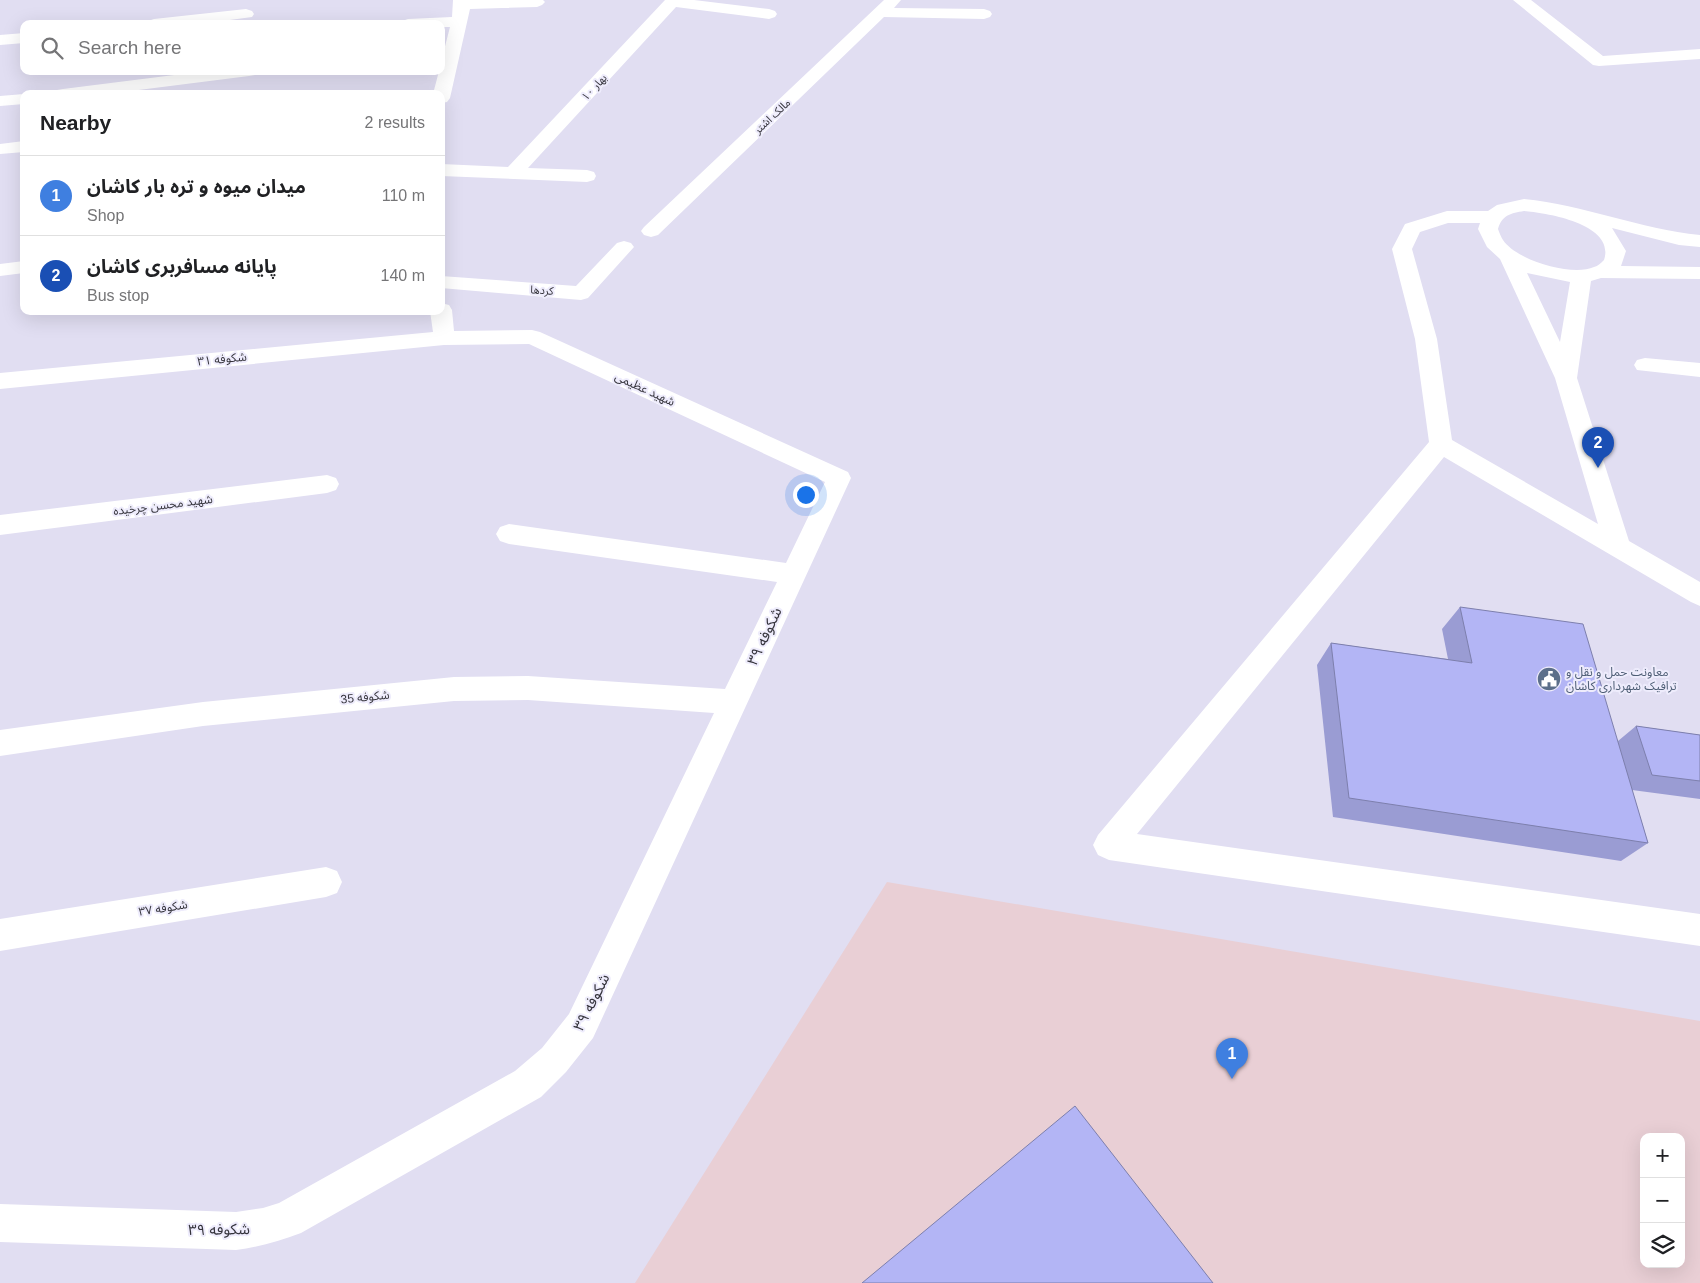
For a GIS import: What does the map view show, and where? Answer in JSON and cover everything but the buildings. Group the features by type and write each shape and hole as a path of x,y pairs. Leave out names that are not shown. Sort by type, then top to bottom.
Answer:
{"street":[{"path":"1521,0 1599,61 1700,54"},
{"path":"673,1 769,14"},
{"name":"بهار ۱۰","path":"514,173 673,1"},
{"path":"443,90 459,22 461,2 538,2"},
{"path":"887,6 984,14"},
{"name":"مالک اشتر","path":"651,231 887,6"},
{"path":"191,20 246,14"},
{"path":"445,23 459,22"},
{"path":"0,40 20,38"},
{"path":"95,90 217,75"},
{"path":"0,102 20,99"},
{"path":"0,149 20,146"},
{"path":"445,170 588,176"},
{"path":"1700,241 1678,239 1547,207 1524,205 1504,209 1492,217 1447,217 1412,228 1402,249 1426,339 1441,444 1109,845 1700,930"},
{"path":"1566,378 1591,274 1613,263 1616,250 1608,236 1592,223 1571,213"},
{"path":"1492,217 1488,229 1494,242 1509,256 1556,274 1700,273"},
{"name":"کردها","path":"445,282 582,292 624,247"},
{"path":"1509,256 1566,378 1618,547"},
{"path":"0,270 20,268"},
{"path":"442,315 444,338"},
{"name":"شهید عظیمی","path":"444,338 532,337 839,478"},
{"name":"شکوفه ۳۱","path":"0,381 444,338"},
{"path":"1645,365 1700,370"},
{"path":"1441,444 1700,594"},
{"name":"شکوفه ۳۹","path":"0,1223 236,1231 263,1227 286,1219 528,1084 554,1060 581,1026 839,478"},
{"name":"شهید محسن چرخیده","path":"0,526 327,484"},
{"path":"509,534 793,574"},
{"name":"شکوفه 35","path":"0,743 203,714 454,689 528,688 733,702"},
{"name":"شکوفه ۳۷","path":"0,935 326,882"}],"shaded area":[{"path":"887,882 1700,1021 1700,1283 635,1283"}],"place":[{"name":"پایانه مسافربری کاشان","path":"1598,468"},
{"name":"معاونت حمل و نقل و ترافیک شهرداری کاشان","path":"1549,679"},
{"name":"میدان میوه و تره بار کاشان","path":"1232,1079"}]}
